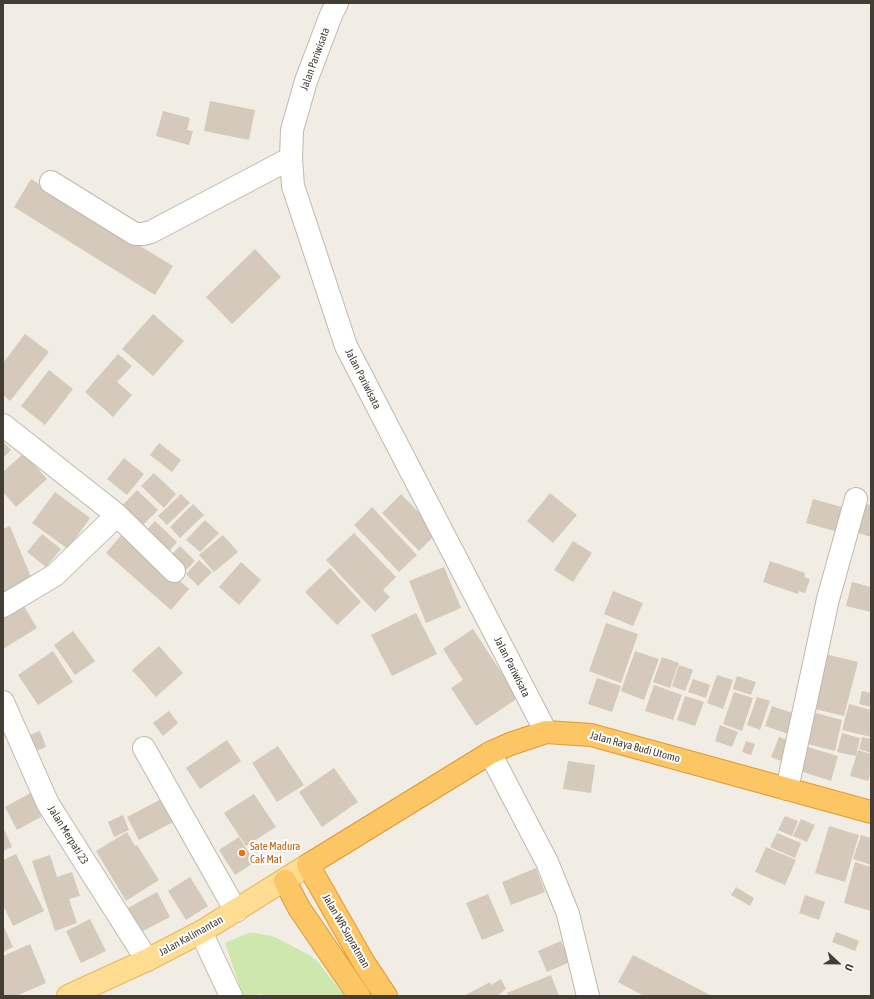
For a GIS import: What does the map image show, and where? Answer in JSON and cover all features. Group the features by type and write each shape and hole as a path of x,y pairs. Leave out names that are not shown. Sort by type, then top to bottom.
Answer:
{"highway":[{"name":"Jalan Raya Budi Utomo","path":"308,865 490,753 510,744 546,732 591,735 871,812"},
{"name":"Jalan WR Supratman","path":"308,865 364,963 386,996"},
{"name":"Jalan WR Supratman","path":"284,881 299,908 359,996"}],"main road":[{"name":"Jalan Kalimantan","path":"68,996 148,960 201,932 308,865"}],"street":[{"name":"Jalan Pariwisata","path":"337,3 306,81 292,130 291,158 293,186 346,346 546,732"},
{"path":"51,182 135,234 143,234 151,232 291,158"},
{"path":"3,425 117,515 174,571"},
{"path":"787,789 828,599 856,499"},
{"path":"3,606 55,575 117,515"},
{"name":"Jalan Merpati 23","path":"3,702 48,804 148,960"},
{"path":"144,748 236,911"},
{"path":"490,753 548,862 568,914 588,996"},
{"path":"201,932 231,996"}],"green space":[{"path":"249,933 257,933 275,937 311,956 319,963 344,996 267,996 260,994 243,996 225,943"}],"building":[{"path":"210,101 255,110 249,140 204,131"},
{"path":"163,111 190,118 187,130 193,131 189,145 156,136"},
{"path":"31,179 173,266 155,295 14,207"},
{"path":"255,249 281,277 232,324 206,297"},
{"path":"153,314 184,341 153,376 122,349"},
{"path":"25,334 49,352 10,401 3,395 3,363"},
{"path":"118,354 132,366 117,382 132,395 113,417 85,392"},
{"path":"49,370 73,389 45,425 21,406"},
{"path":"3,442 11,450 3,458"},
{"path":"159,443 181,460 172,472 150,455"},
{"path":"24,453 47,479 16,507 3,492 3,472"},
{"path":"124,458 144,474 127,495 107,479"},
{"path":"154,473 176,494 164,508 141,486"},
{"path":"137,490 158,510 140,528 120,508"},
{"path":"55,492 90,518 68,549 32,523"},
{"path":"550,493 577,515 553,543 527,521"},
{"path":"181,494 190,503 167,525 158,516"},
{"path":"401,494 438,532 419,551 382,513"},
{"path":"813,499 845,508 838,532 806,523"},
{"path":"193,504 204,515 180,538 170,527"},
{"path":"866,504 871,505 871,537 858,533"},
{"path":"372,507 417,555 399,572 354,525"},
{"path":"205,520 219,533 200,552 186,540"},
{"path":"155,521 177,542 163,558 141,536"},
{"path":"10,526 33,582 3,595 3,529"},
{"path":"124,532 189,589 171,610 106,553"},
{"path":"354,533 396,577 383,590 390,597 375,612 326,560"},
{"path":"42,534 61,549 46,567 27,552"},
{"path":"223,535 238,552 214,572 199,555"},
{"path":"573,541 592,553 573,582 554,570"},
{"path":"180,546 195,561 183,573 168,558"},
{"path":"199,560 212,572 198,586 186,574"},
{"path":"770,561 805,573 804,577 810,579 805,593 799,591 798,594 763,582"},
{"path":"241,562 261,580 239,605 219,587"},
{"path":"444,567 461,608 426,623 409,581"},
{"path":"330,568 361,602 337,625 305,592"},
{"path":"852,582 871,587 871,612 846,606"},
{"path":"613,591 643,603 633,626 604,614"},
{"path":"21,601 37,628 3,649 3,612"},
{"path":"416,613 437,654 392,676 371,635"},
{"path":"606,623 638,634 621,683 589,671"},
{"path":"473,629 518,698 476,726 451,688 463,680 443,649"},
{"path":"73,631 95,661 75,675 54,645"},
{"path":"159,646 183,673 156,697 132,670"},
{"path":"53,651 73,682 38,705 18,675"},
{"path":"635,651 659,659 644,700 621,691"},
{"path":"825,654 858,662 844,716 811,708"},
{"path":"662,657 679,663 670,688 653,682"},
{"path":"679,665 693,670 685,691 672,686"},
{"path":"717,675 733,680 723,709 707,703"},
{"path":"737,676 756,682 751,695 733,689"},
{"path":"597,678 621,686 612,712 588,704"},
{"path":"693,679 710,685 706,698 688,692"},
{"path":"654,685 682,695 673,720 645,711"},
{"path":"862,691 871,693 871,707 859,704"},
{"path":"734,692 753,698 742,731 723,724"},
{"path":"685,696 704,702 695,726 677,720"},
{"path":"757,697 770,701 760,730 747,725"},
{"path":"849,704 871,710 871,737 842,730"},
{"path":"772,706 798,715 791,735 765,726"},
{"path":"169,711 178,723 163,736 153,723"},
{"path":"812,712 842,720 835,751 804,743"},
{"path":"720,725 738,732 732,747 715,741"},
{"path":"40,731 46,747 31,753 25,737"},
{"path":"842,733 860,738 856,756 837,752"},
{"path":"779,737 792,742 784,762 771,757"},
{"path":"862,737 871,739 871,753 859,749"},
{"path":"227,740 241,761 200,789 186,768"},
{"path":"746,741 755,744 751,755 742,752"},
{"path":"278,746 304,785 277,802 252,763"},
{"path":"804,746 838,756 831,781 797,770"},
{"path":"858,750 871,754 871,772 868,781 850,776"},
{"path":"568,761 595,765 591,793 563,789"},
{"path":"334,768 358,802 322,827 299,792"},
{"path":"34,791 46,814 17,830 5,807"},
{"path":"254,794 276,827 246,846 224,813"},
{"path":"165,797 177,820 139,840 127,817"},
{"path":"123,815 129,830 114,837 108,822"},
{"path":"785,816 798,821 792,836 778,830"},
{"path":"801,819 815,825 807,842 793,836"},
{"path":"829,826 859,835 845,882 815,873"},
{"path":"3,827 12,847 3,851"},
{"path":"127,832 159,880 126,901 96,851"},
{"path":"777,833 801,843 795,858 770,847"},
{"path":"861,835 871,838 871,865 853,859"},
{"path":"239,837 255,862 235,875 219,850"},
{"path":"766,847 796,860 785,885 755,872"},
{"path":"16,854 44,911 13,926 3,905 3,860"},
{"path":"50,855 57,877 72,872 80,896 69,899 77,923 55,931 32,861"},
{"path":"855,862 871,867 871,911 844,903"},
{"path":"536,868 545,892 511,905 502,882"},
{"path":"190,877 208,906 186,920 168,891"},
{"path":"736,887 754,898 750,906 731,895"},
{"path":"157,892 170,917 139,933 126,909"},
{"path":"488,894 504,931 482,940 466,903"},
{"path":"805,895 825,902 819,920 799,913"},
{"path":"90,919 106,951 81,963 66,931"},
{"path":"3,925 13,947 3,952"},
{"path":"836,932 859,941 855,951 832,942"},
{"path":"561,941 570,962 547,972 538,951"},
{"path":"30,944 46,983 16,996 5,996 3,991 3,956"},
{"path":"633,955 712,996 644,996 618,982"},
{"path":"551,975 559,996 508,996 507,993"},
{"path":"501,979 506,989 497,996 464,996 490,982 491,985"}],"place":[{"name":"Sate Madura Cak Mat","path":"242,853"}]}
